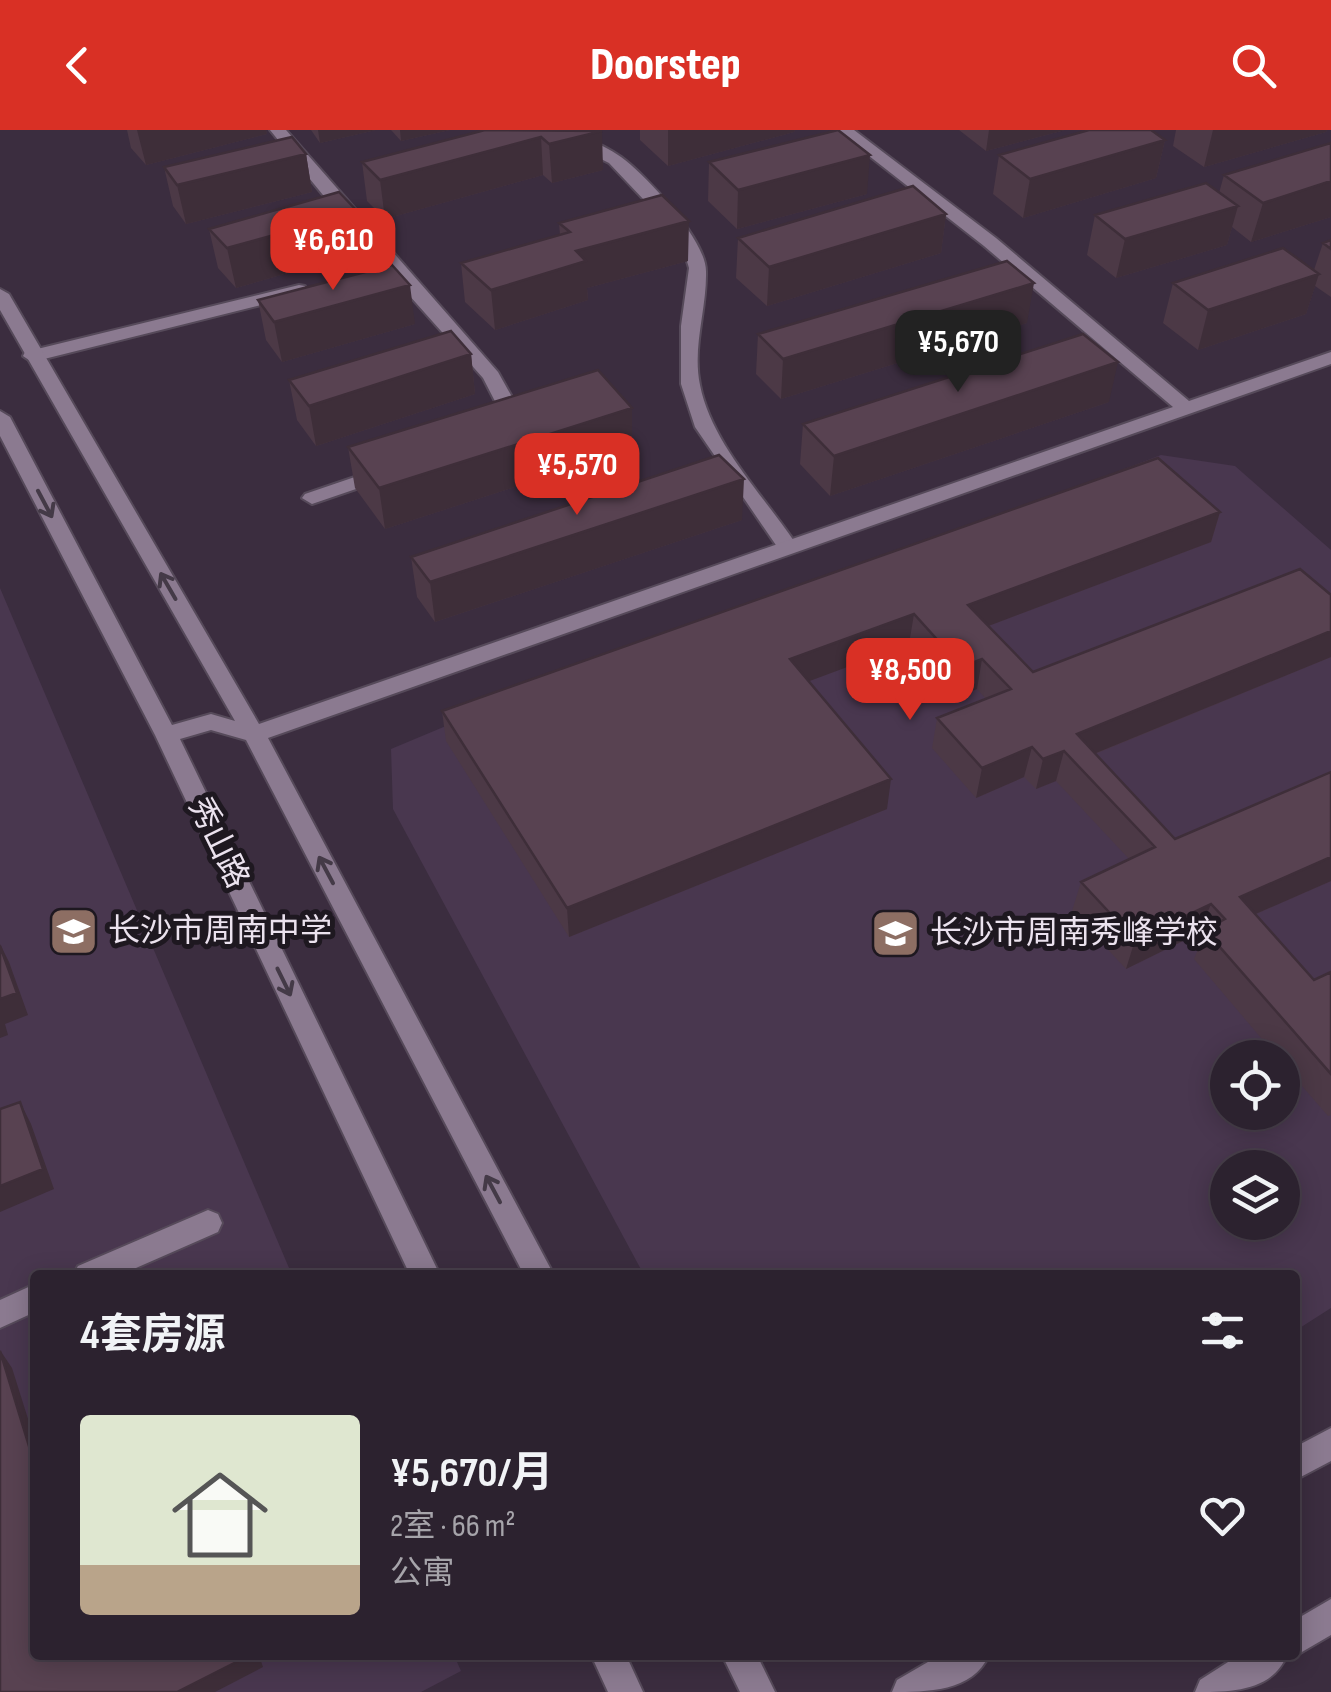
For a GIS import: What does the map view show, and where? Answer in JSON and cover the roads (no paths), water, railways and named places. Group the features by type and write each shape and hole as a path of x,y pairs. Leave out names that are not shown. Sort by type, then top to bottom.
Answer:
{"street":[{"path":"278,130 364,234 387,269 503,392 511,413 508,423 496,434 478,440"},
{"path":"551,130 615,160 688,238 698,268 690,326 690,384 705,427 787,546"},
{"path":"844,130 990,242 1185,407"},
{"path":"32,356 320,285"},
{"path":"0,294 32,356 254,734 536,1270"},
{"path":"166,735 211,722 254,734 1331,358"},
{"name":"秀山路","path":"0,417 166,735 423,1270"},
{"path":"312,498 404,466"},
{"path":"100,1270 208,1223"},
{"path":"0,1314 30,1300"},
{"path":"1300,1462 1331,1444"},
{"path":"1300,1636 1331,1616"},
{"path":"610,1660 626,1692"},
{"path":"742,1660 758,1692"},
{"path":"909,1692 963,1660"},
{"path":"1212,1692 1262,1660"}],"place":[{"name":"长沙市周南中学","path":"73,931"},
{"name":"长沙市周南秀峰学校","path":"895,933"}]}
